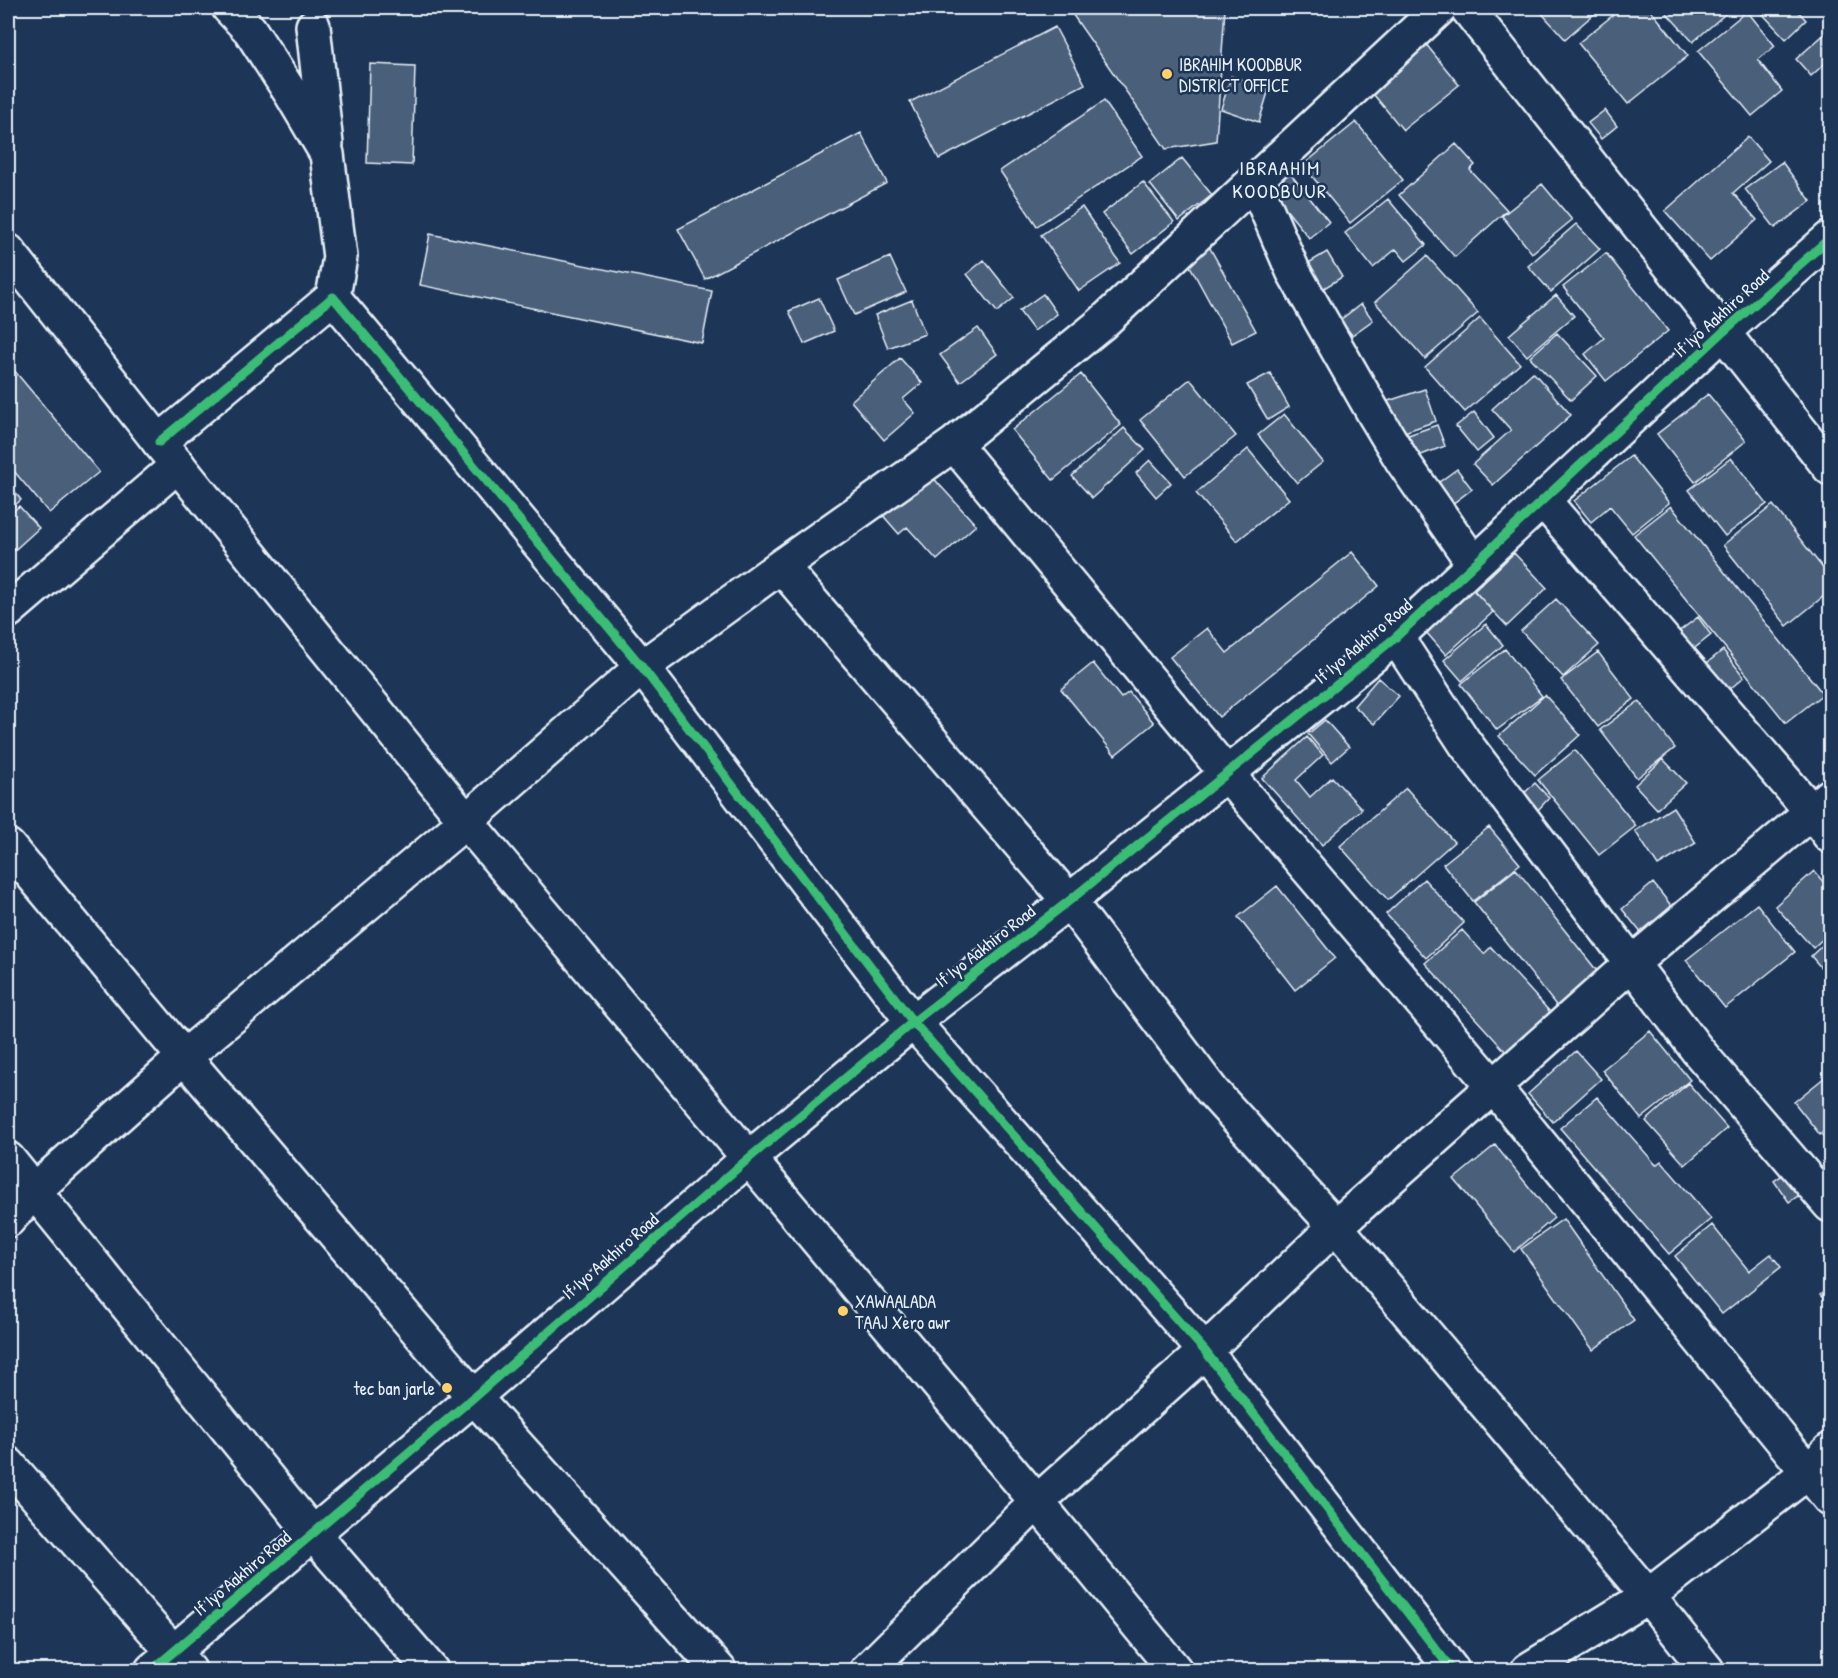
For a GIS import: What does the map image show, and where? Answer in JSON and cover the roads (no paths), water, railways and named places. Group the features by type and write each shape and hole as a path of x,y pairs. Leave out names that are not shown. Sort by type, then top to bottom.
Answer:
{"street":[{"path":"229,8 250,30 327,154"},
{"path":"8,1220 34,1191 184,1057 466,821 642,667 954,444 1101,324 1440,8"},
{"path":"1467,8 1830,468"},
{"path":"8,611 333,297 340,257 313,27"},
{"path":"1254,180 1293,271 1376,417 1408,471 1474,564"},
{"name":"If Iyo Aakhiro Road","path":"171,1664 313,1534 749,1158 913,1022 1069,901 1396,637 1723,332 1830,238"},
{"path":"8,251 466,821 1037,1502 1175,1671"},
{"path":"333,297 642,667 913,1022 1204,1351 1452,1671"},
{"path":"954,444 1227,774 1493,1086 1819,1461 1830,1498"},
{"path":"867,1671 1037,1502 1204,1351 1335,1226 1631,964 1824,814 1543,500"},
{"path":"781,566 1069,901 1212,1091 1335,1226 1647,1596 1707,1671"},
{"path":"1396,637 1465,743 1631,964 1698,1051 1830,1205"},
{"path":"8,846 184,1057 474,1397 719,1671"},
{"path":"8,1159 313,1534 431,1671"},
{"path":"1528,1671 1647,1596 1819,1461"},
{"path":"8,1464 171,1664"}],"place":[{"name":"IBRAHIM KOODBUR DISTRICT OFFICE","path":"1167,74"},
{"name":"XAWAALADA TAAJ Xero awr","path":"843,1311"},
{"name":"tec ban jarle","path":"447,1388"}],"district":[{"name":"IBRAAHIM KOODBUUR","path":"1280,178"}]}
